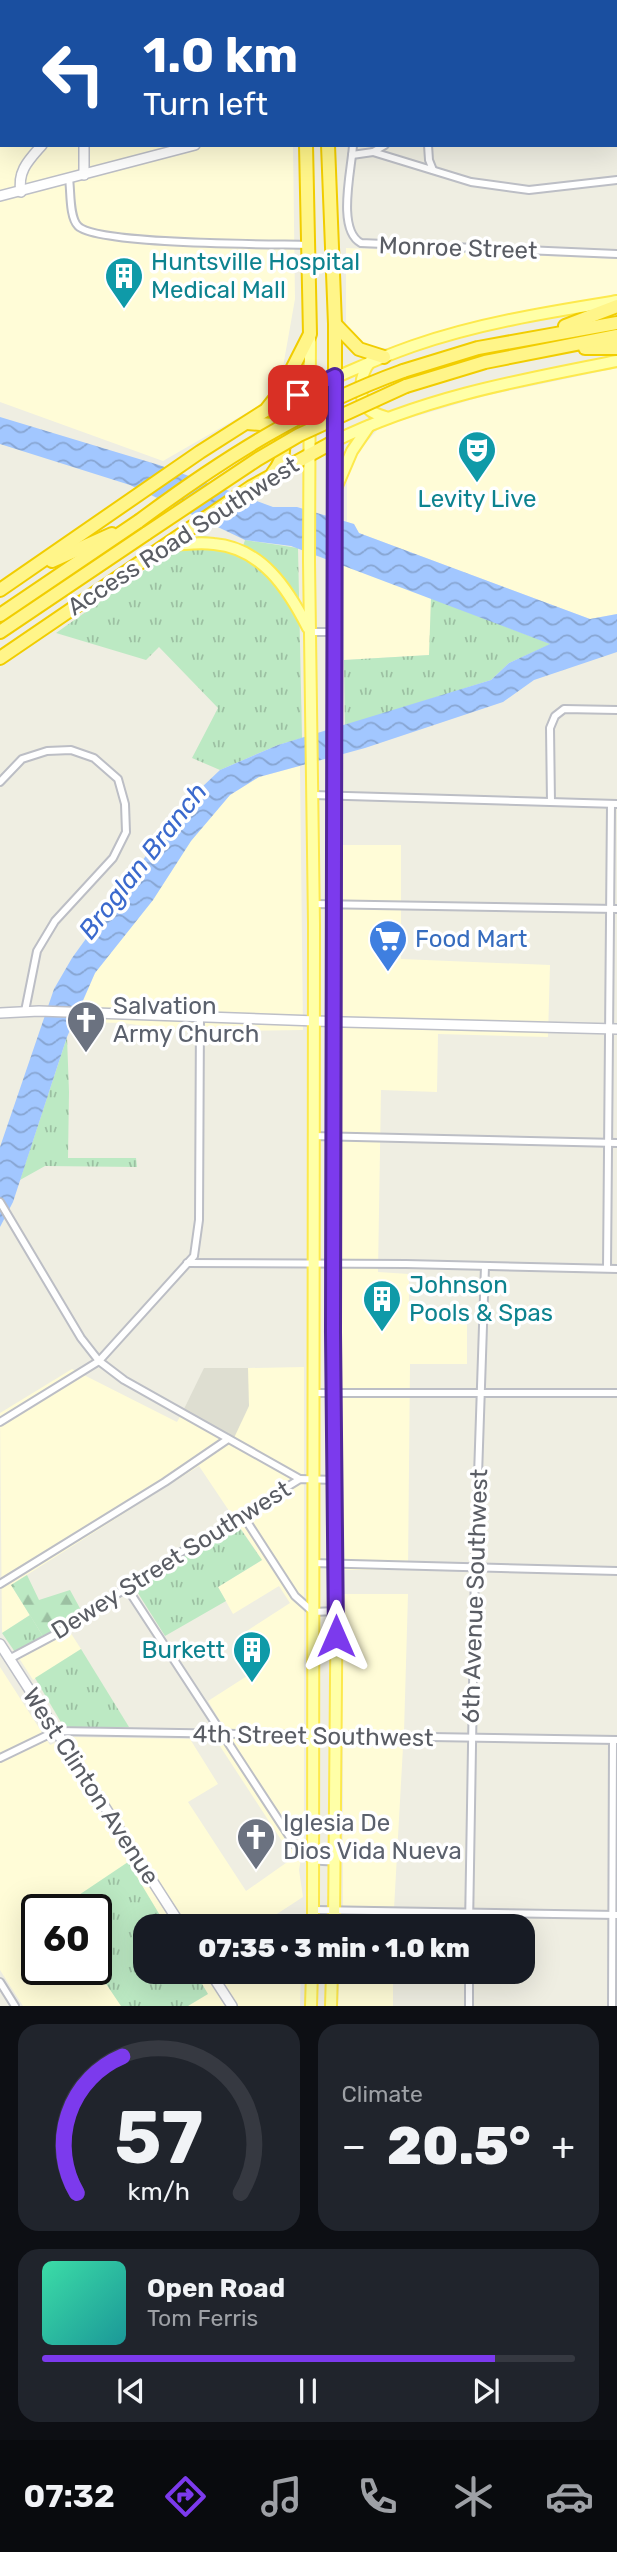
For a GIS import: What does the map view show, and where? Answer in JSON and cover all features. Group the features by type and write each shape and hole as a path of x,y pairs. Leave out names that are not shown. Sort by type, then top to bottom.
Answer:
{"highway":[{"path":"328,147 335,324 335,441"},
{"path":"0,590 200,452 266,411 281,391 310,334 306,150"},
{"path":"537,336 617,303"},
{"path":"0,615 200,477 285,423 342,394 403,371 478,348 617,323"},
{"path":"335,324 359,349 384,357"},
{"path":"0,632 258,459 299,435 406,386 472,365 617,336"},
{"path":"546,349 617,348"},
{"path":"245,423 273,425 280,433 285,449 284,456 271,476"},
{"name":"Access Road Southwest","path":"0,658 251,487 335,441"},
{"path":"21,576 135,523"}],"main road":[{"path":"266,411 335,376 457,332 544,313 617,303"},
{"path":"310,334 309,561 314,904 314,1914"},
{"name":"Access Road Southwest","path":"335,441 370,424 473,390 617,361"},
{"path":"370,362 362,375 363,397 372,411 387,418"},
{"path":"334,491 353,450 370,424"},
{"path":"335,441 335,1914"},
{"path":"164,545 215,544 245,552 272,572 291,597 310,632"},
{"path":"311,2006 312,1984"},
{"path":"331,2006 332,1984"}],"street":[{"path":"21,192 19,181 23,169 40,147"},
{"path":"84,147 84,175"},
{"path":"0,196 188,147"},
{"name":"Monroe Street","path":"353,147 347,177 350,230 355,240 360,243 617,254"},
{"path":"352,155 373,152 382,147"},
{"path":"428,147 433,170"},
{"path":"373,152 471,182 528,190 617,180"},
{"path":"69,179 74,219 79,228 87,231 145,240 309,245"},
{"path":"310,632 334,632"},
{"path":"551,802 550,728 555,716 565,709 617,710"},
{"path":"0,782 22,759 47,751 71,750 94,758 118,779 125,804 126,832 113,858 55,921 37,951 25,1011"},
{"path":"313,795 614,804 613,1029 607,1268"},
{"path":"314,904 614,909"},
{"path":"0,1013 81,1012 613,1029"},
{"path":"0,1422 99,1361 194,1256 199,1220 200,1016"},
{"path":"312,1136 617,1143"},
{"path":"0,1202 81,1338 99,1361 124,1380 300,1479"},
{"path":"187,1262 617,1269"},
{"name":"6th Avenue Southwest","path":"469,1913 475,1566 485,1266"},
{"path":"313,1393 617,1393"},
{"path":"0,1584 165,1482 228,1439"},
{"name":"Dewey Street Southwest","path":"9,1659 58,1633 300,1479 336,1480"},
{"path":"242,1514 295,1596 313,1612 336,1611"},
{"path":"313,1563 617,1571"},
{"path":"127,1588 221,1735 304,1857 313,1862 335,1861"},
{"name":"West Clinton Avenue","path":"0,1644 174,1914"},
{"path":"0,1758 56,1731"},
{"name":"4th Street Southwest","path":"56,1731 615,1741"},
{"path":"611,2006 615,1915 615,1741"},
{"path":"314,1910 615,1915"},
{"path":"0,1982 15,2006"},
{"path":"218,1984 232,2006"},
{"path":"469,1984 469,2006"}],"shaded area":[{"path":"0,147 293,147 295,299 283,367 264,403 163,461 0,402"},
{"path":"346,248 617,259 617,294 456,327 388,348 374,348 357,342 346,326"},
{"path":"617,368 617,614 590,619 359,533 354,524 347,522 347,473 363,446 380,427 484,396"},
{"path":"343,564 431,598 430,655 344,660"},
{"path":"300,766 303,1030 189,1032 123,1023 74,1022 95,973 153,900 191,841 230,795 259,777"},
{"path":"343,845 401,845 401,959 550,965 548,1037 438,1034 437,1092 381,1090 378,1272 409,1274 409,1310 467,1312 467,1364 410,1364 408,1570 345,1570 340,1272"},
{"path":"304,1367 304,1841 299,1870 303,1897 277,1914 133,1914 133,1984 301,1984 300,2006 23,2006 0,1970 0,1667 50,1745 69,1737 190,1739 218,1784 188,1802 246,1891 293,1858 216,1740 226,1741 226,1731 208,1701 258,1669 239,1636 290,1603 279,1586 233,1614 218,1587 262,1560 199,1466 11,1585 30,1615 2,1633 0,1413 72,1369 177,1422 183,1411 247,1387 248,1368"},
{"path":"204,1368 248,1368 249,1406 233,1440 183,1411"},
{"path":"344,1594 408,1594 404,1732 346,1732 341,1728"},
{"path":"65,1624 81,1649 33,1680 17,1655"},
{"path":"343,1747 403,1747 394,1914 343,1914"},
{"path":"339,1984 393,1984 393,2006 338,2006"}],"green space":[{"path":"200,535 243,546 245,540 298,548 302,738 278,745 220,770 192,758 218,708 159,647 146,660 56,633 166,555"},
{"path":"431,598 551,644 509,663 491,680 345,726 344,660 429,655"},
{"path":"67,1037 68,1158 136,1158 137,1167 45,1166 20,1180"},
{"path":"235,1521 262,1560 218,1587 226,1601 165,1636 136,1590"},
{"path":"27,1575 39,1600 70,1590 82,1612 44,1638 11,1585"},
{"path":"30,1615 44,1638 17,1655 2,1633"},
{"path":"81,1649 129,1727 65,1729 35,1678"},
{"path":"128,1862 159,1914 133,1914 133,1984 202,1984 208,1994 188,2006 121,2006 107,1985 112,1985 112,1894 80,1894"}],"water":[{"name":"Broglan Branch","path":"0,417 159,465 273,507 297,507 354,524 359,533 590,619 617,614 617,652 534,680 503,702 365,748 259,777 230,795 191,841 153,900 95,973 67,1037 13,1202 0,1227 0,1147 54,989 72,958 182,806 220,770 278,745 491,680 509,663 550,644 291,546 245,540 130,485 0,444"}],"place":[{"name":"Huntsville Hospital Medical Mall","path":"124,310"},
{"name":"Levity Live","path":"477,484"},
{"name":"Food Mart","path":"388,973"},
{"name":"Salvation Army Church","path":"86,1054"},
{"name":"Johnson Pools & Spas","path":"382,1333"},
{"name":"Burkett","path":"252,1684"},
{"name":"Iglesia De Dios Vida Nueva","path":"256,1871"}],"route":[{"path":"298,395 335,376 333,1332 336,1636"}]}
